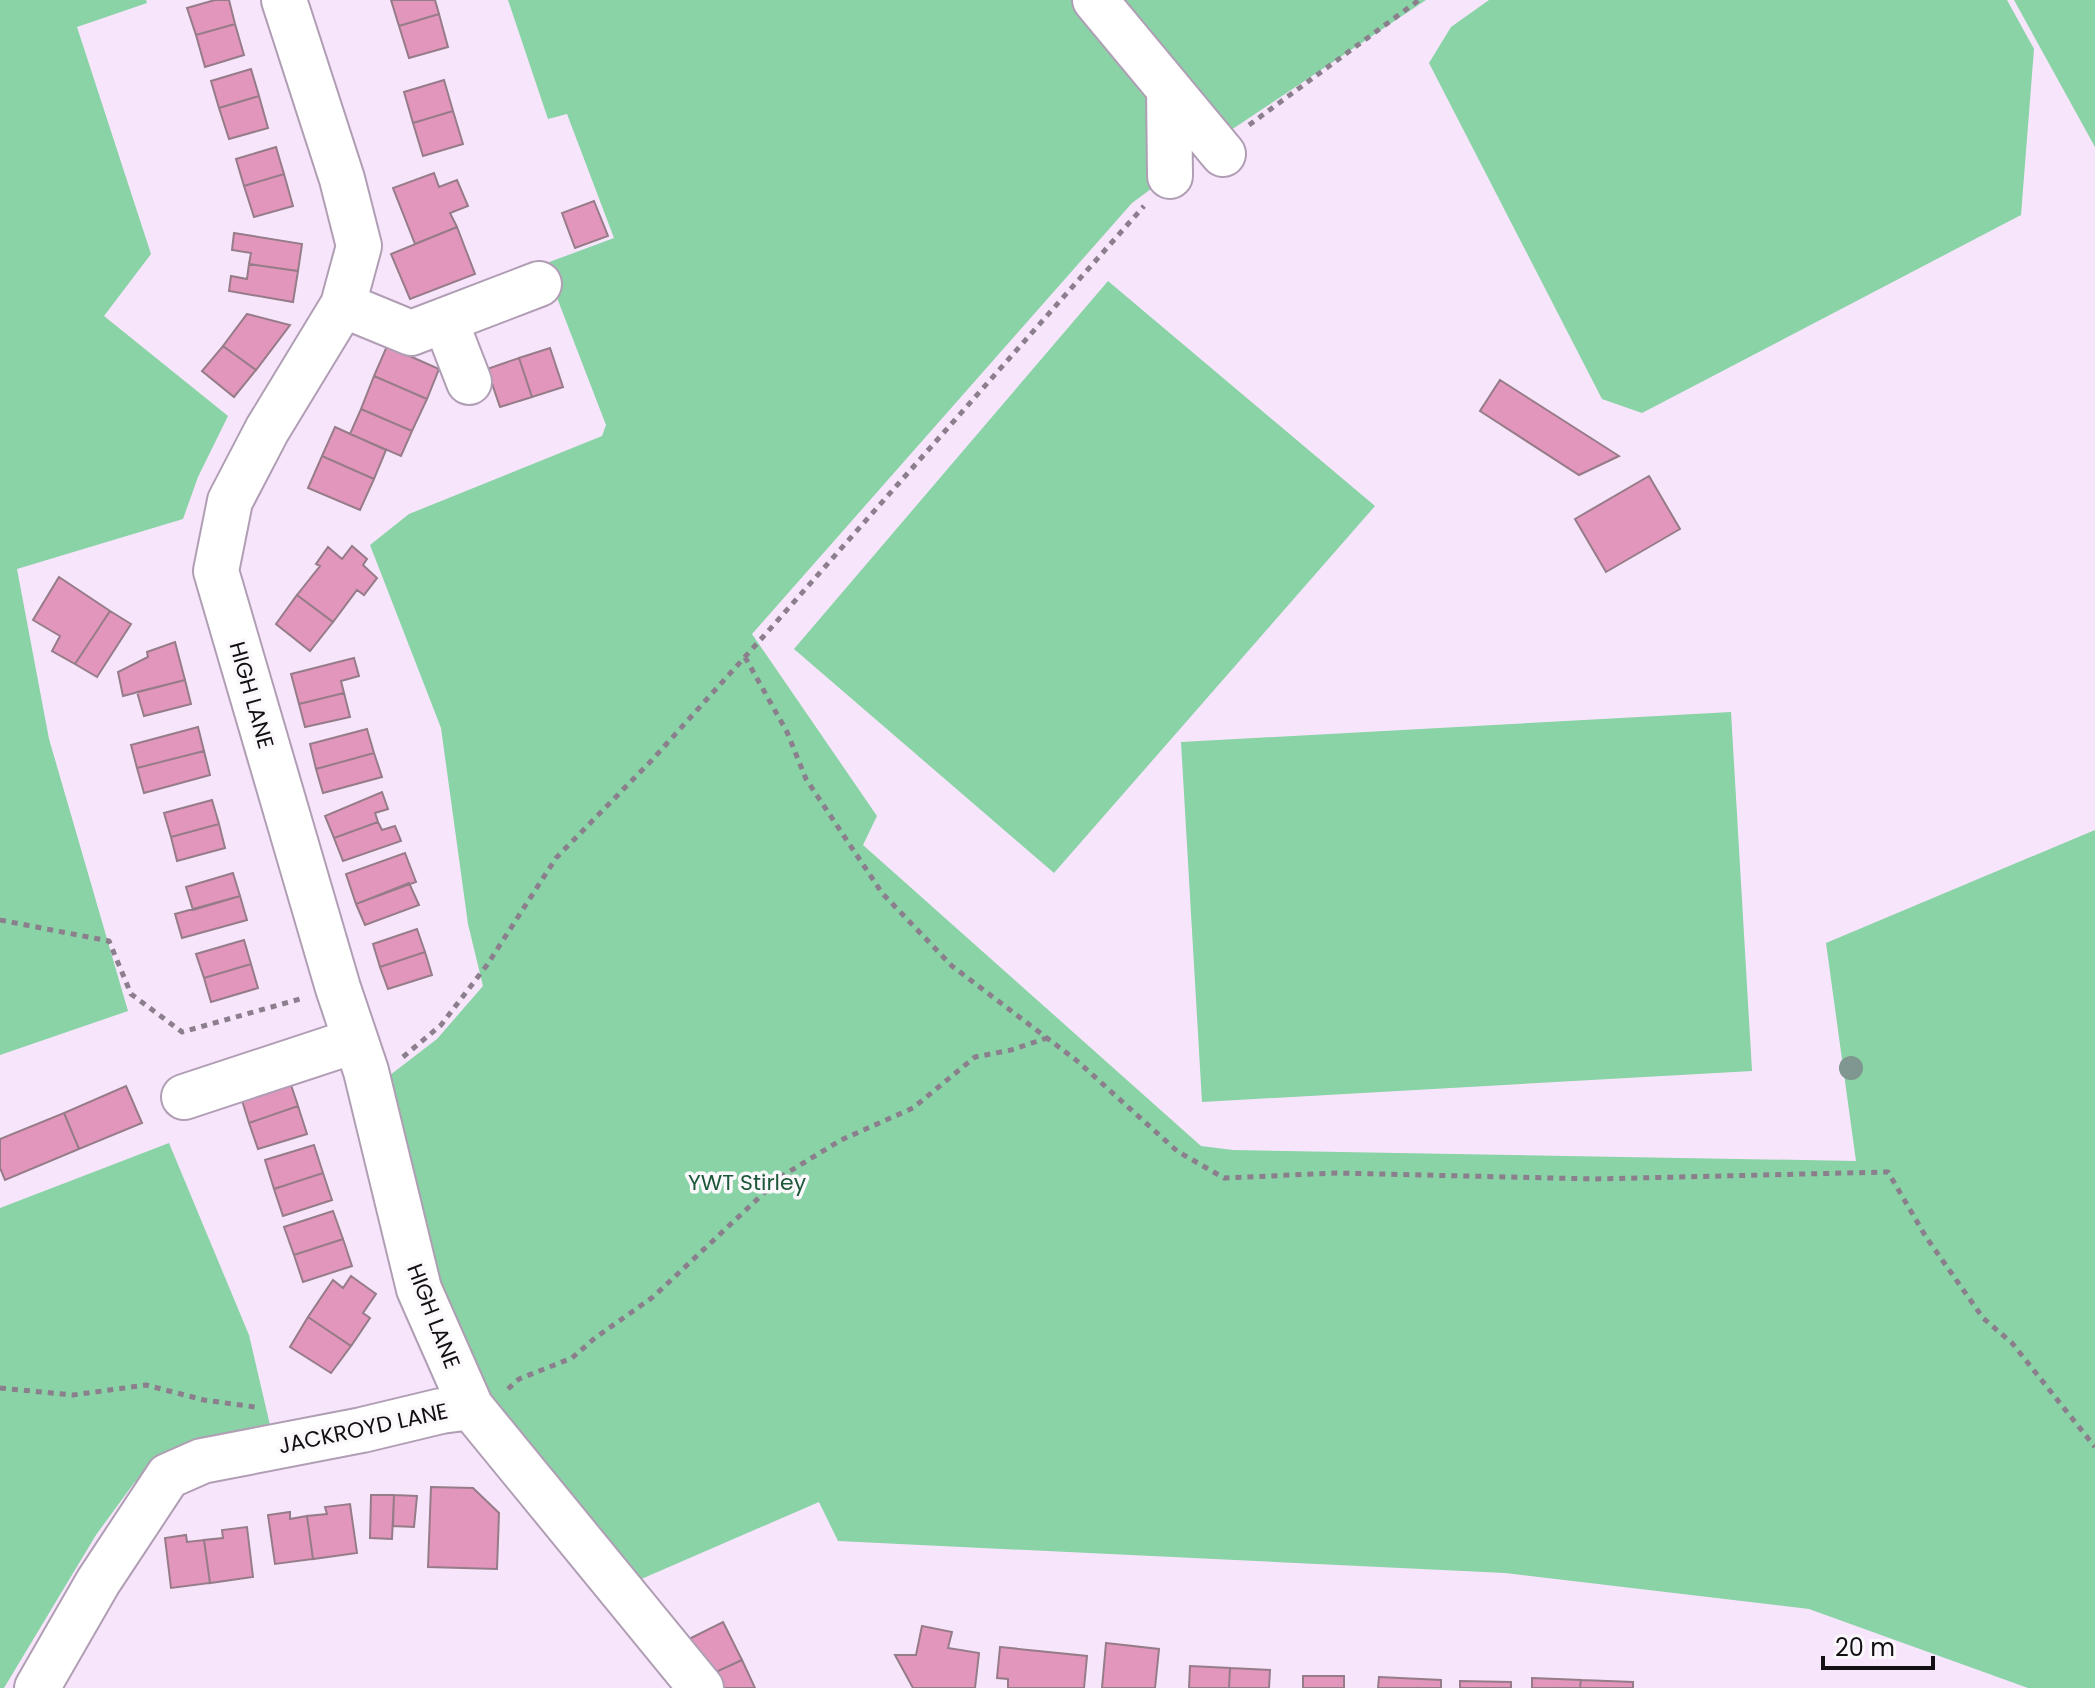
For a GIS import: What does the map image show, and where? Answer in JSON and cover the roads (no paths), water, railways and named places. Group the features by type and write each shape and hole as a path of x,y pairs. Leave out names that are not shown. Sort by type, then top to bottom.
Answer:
{"street":[{"name":"HIGH LANE","path":"284,0 342,179 359,246 343,305 267,430 230,501 216,571 360,1056 419,1289 475,1412"},
{"path":"1095,0 1220,151"},
{"path":"1169,90 1170,176"},
{"path":"343,305 411,333 539,284"},
{"path":"445,320 469,382"},
{"path":"184,1097 360,1056"},
{"name":"JACKROYD LANE","path":"37,1688 98,1582 168,1476 202,1461 362,1430 441,1411 475,1412 701,1688"}],"park label":[{"name":"YWT Stirley","path":"747,1182"}]}
